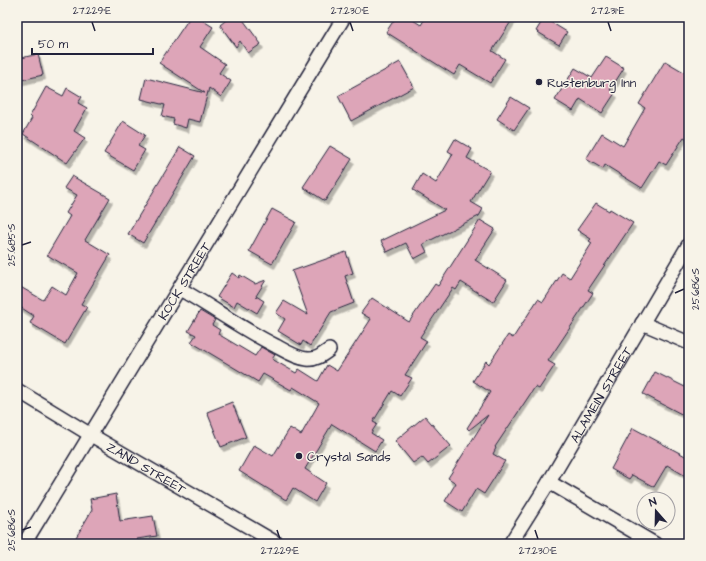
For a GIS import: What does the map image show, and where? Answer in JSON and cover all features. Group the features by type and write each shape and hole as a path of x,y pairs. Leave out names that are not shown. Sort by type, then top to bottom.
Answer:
{"street":[{"name":"KOCK STREET","path":"24,544 344,17"},
{"name":"ALAMEIN STREET","path":"510,544 549,482 689,244"},
{"path":"180,289 223,316 291,354 306,359 318,358 329,350"},
{"path":"642,323 689,343"},
{"name":"ZAND STREET","path":"17,390 278,544"},
{"path":"549,482 655,544"}],"building":[{"path":"190,17 197,17 213,27 200,47 225,64 219,73 231,81 221,97 209,88 200,122 188,119 186,128 173,124 174,119 162,116 165,105 141,99 146,78 205,93 159,63"},
{"path":"230,17 241,17 261,44 248,53 240,41 236,47 220,25"},
{"path":"396,17 408,17 421,25 426,17 514,17 492,51 505,59 490,83 460,65 454,75 386,32"},
{"path":"544,18 567,32 559,45 536,31"},
{"path":"38,54 43,75 17,81 17,59"},
{"path":"606,57 624,68 610,90 615,93 602,113 580,99 573,111 555,100 575,68 592,78"},
{"path":"665,61 689,75 689,140 684,137 666,165 659,161 642,188 605,165 603,169 586,159 602,133 623,146 645,108 639,104"},
{"path":"400,62 414,87 351,121 338,96"},
{"path":"46,87 63,96 67,88 82,97 78,103 87,108 74,131 85,138 67,163 23,134 32,118 30,116"},
{"path":"511,97 529,108 514,130 497,119"},
{"path":"123,121 145,135 138,146 145,150 133,170 104,153"},
{"path":"455,139 472,149 467,158 490,171 471,202 483,209 479,216 423,244 427,252 414,259 406,243 387,252 381,241 445,210 413,190 422,174 436,183 453,154 448,151"},
{"path":"330,146 352,159 325,201 303,187"},
{"path":"180,147 195,156 143,243 128,234"},
{"path":"72,176 110,198 85,240 110,255 81,304 87,307 65,344 30,323 34,316 17,305 17,285 43,300 52,286 66,295 78,273 47,255 70,216 66,213 77,195 64,188"},
{"path":"596,203 609,211 610,209 633,223 588,290 593,293 548,361 555,365 539,389 535,387 495,447 496,448 493,454 505,461 484,494 476,489 462,512 445,501 456,483 448,478 488,415 469,430 467,428 490,392 473,381 486,361 489,364 508,335 513,338 538,299 543,302 562,273 570,278 592,243 589,241 591,239 577,230"},
{"path":"272,209 296,222 272,264 249,251"},
{"path":"480,220 495,229 475,260 507,280 493,302 461,282 456,290 453,288 420,337 427,341 405,375 412,378 400,396 392,391 373,422 377,424 371,433 382,440 375,451 332,424 305,469 326,483 315,502 293,488 286,500 239,471 254,445 273,456 290,428 301,435 319,403 293,387 291,390 263,374 258,382 191,342 196,335 188,331 200,311 215,320 212,325 220,330 218,334 255,356 261,347 275,355 272,359 296,373 299,369 318,381 327,365 337,371 371,319 361,313 372,298 409,322 435,284 438,286"},
{"path":"346,252 353,273 345,276 354,303 331,312 310,346 303,341 301,345 278,331 285,319 276,313 284,301 308,315 292,271"},
{"path":"232,273 239,278 240,275 255,284 266,280 256,296 264,301 257,313 237,301 234,307 217,297"},
{"path":"655,372 689,389 689,418 643,394"},
{"path":"232,402 246,437 221,447 207,412"},
{"path":"425,416 451,446 428,464 422,457 413,463 395,441"},
{"path":"633,428 689,458 689,478 667,465 654,487 632,475 629,479 611,469"},
{"path":"116,494 120,521 153,516 157,536 137,539 138,544 72,544 92,510 90,499"}],"place":[{"name":"Rustenburg Inn","path":"539,82"},
{"name":"Crystal Sands","path":"299,456"}]}
